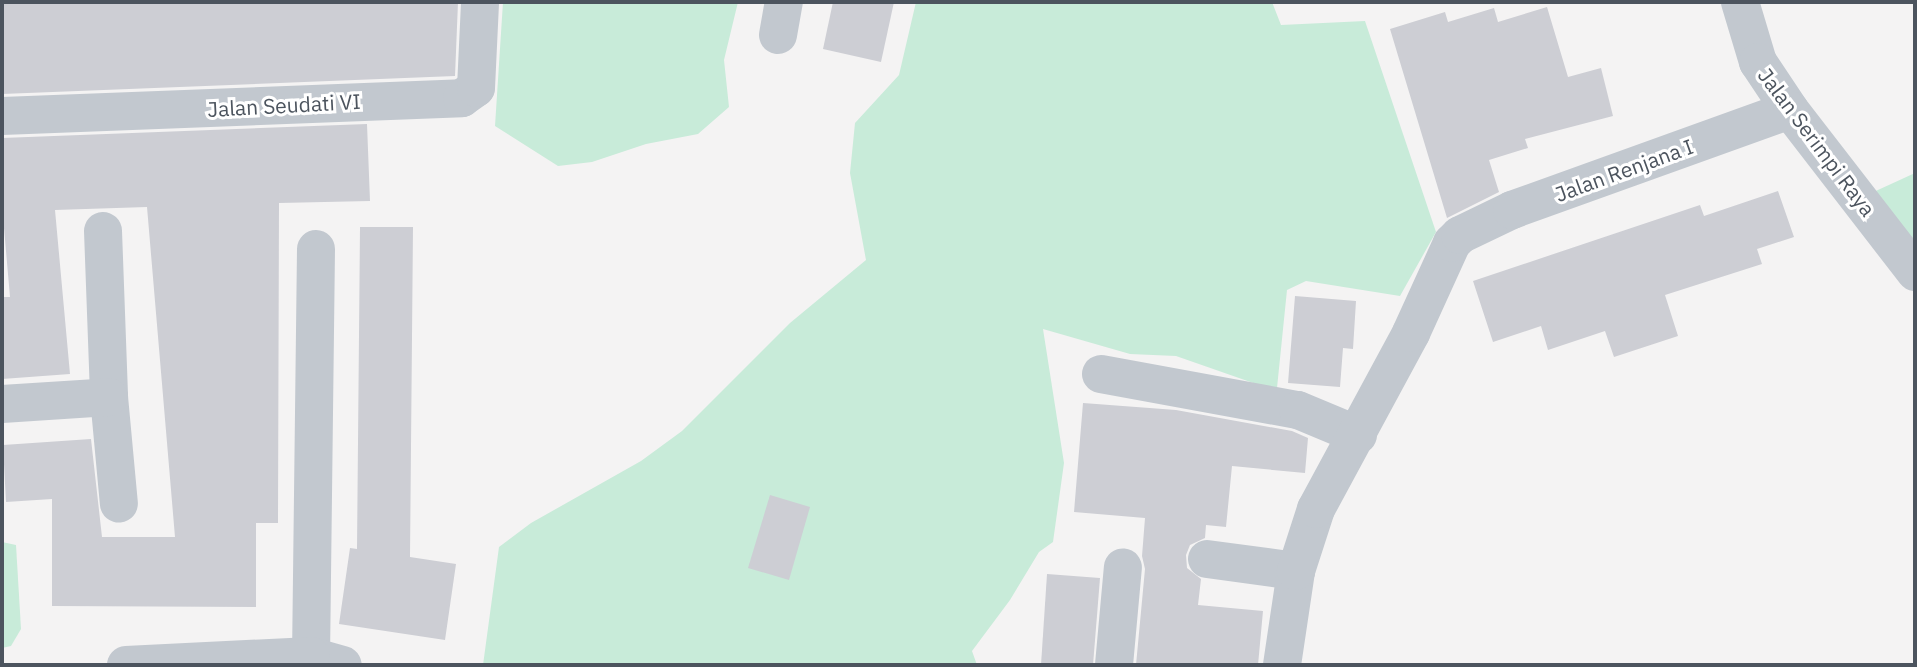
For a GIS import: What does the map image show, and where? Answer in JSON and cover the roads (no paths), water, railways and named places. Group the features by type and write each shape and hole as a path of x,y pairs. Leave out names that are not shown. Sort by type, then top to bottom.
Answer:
{"street":[{"name":"Jalan Seudati VI","path":"2,116 462,98 476,88 480,2"},
{"name":"Jalan Serimpi Raya","path":"1740,2 1758,62 1790,110 1915,272"},
{"name":"Jalan Renjana I","path":"1358,435 1411,333 1446,253 1460,235 1512,210 1790,110"},
{"path":"103,231 109,397 119,504"},
{"path":"126,665 327,661 316,249"},
{"path":"1101,374 1298,410 1358,435 1333,473 1316,509 1296,571 1282,665"},
{"path":"2,404 109,397"},
{"path":"1207,559 1296,571"},
{"path":"1114,665 1123,567"}]}
